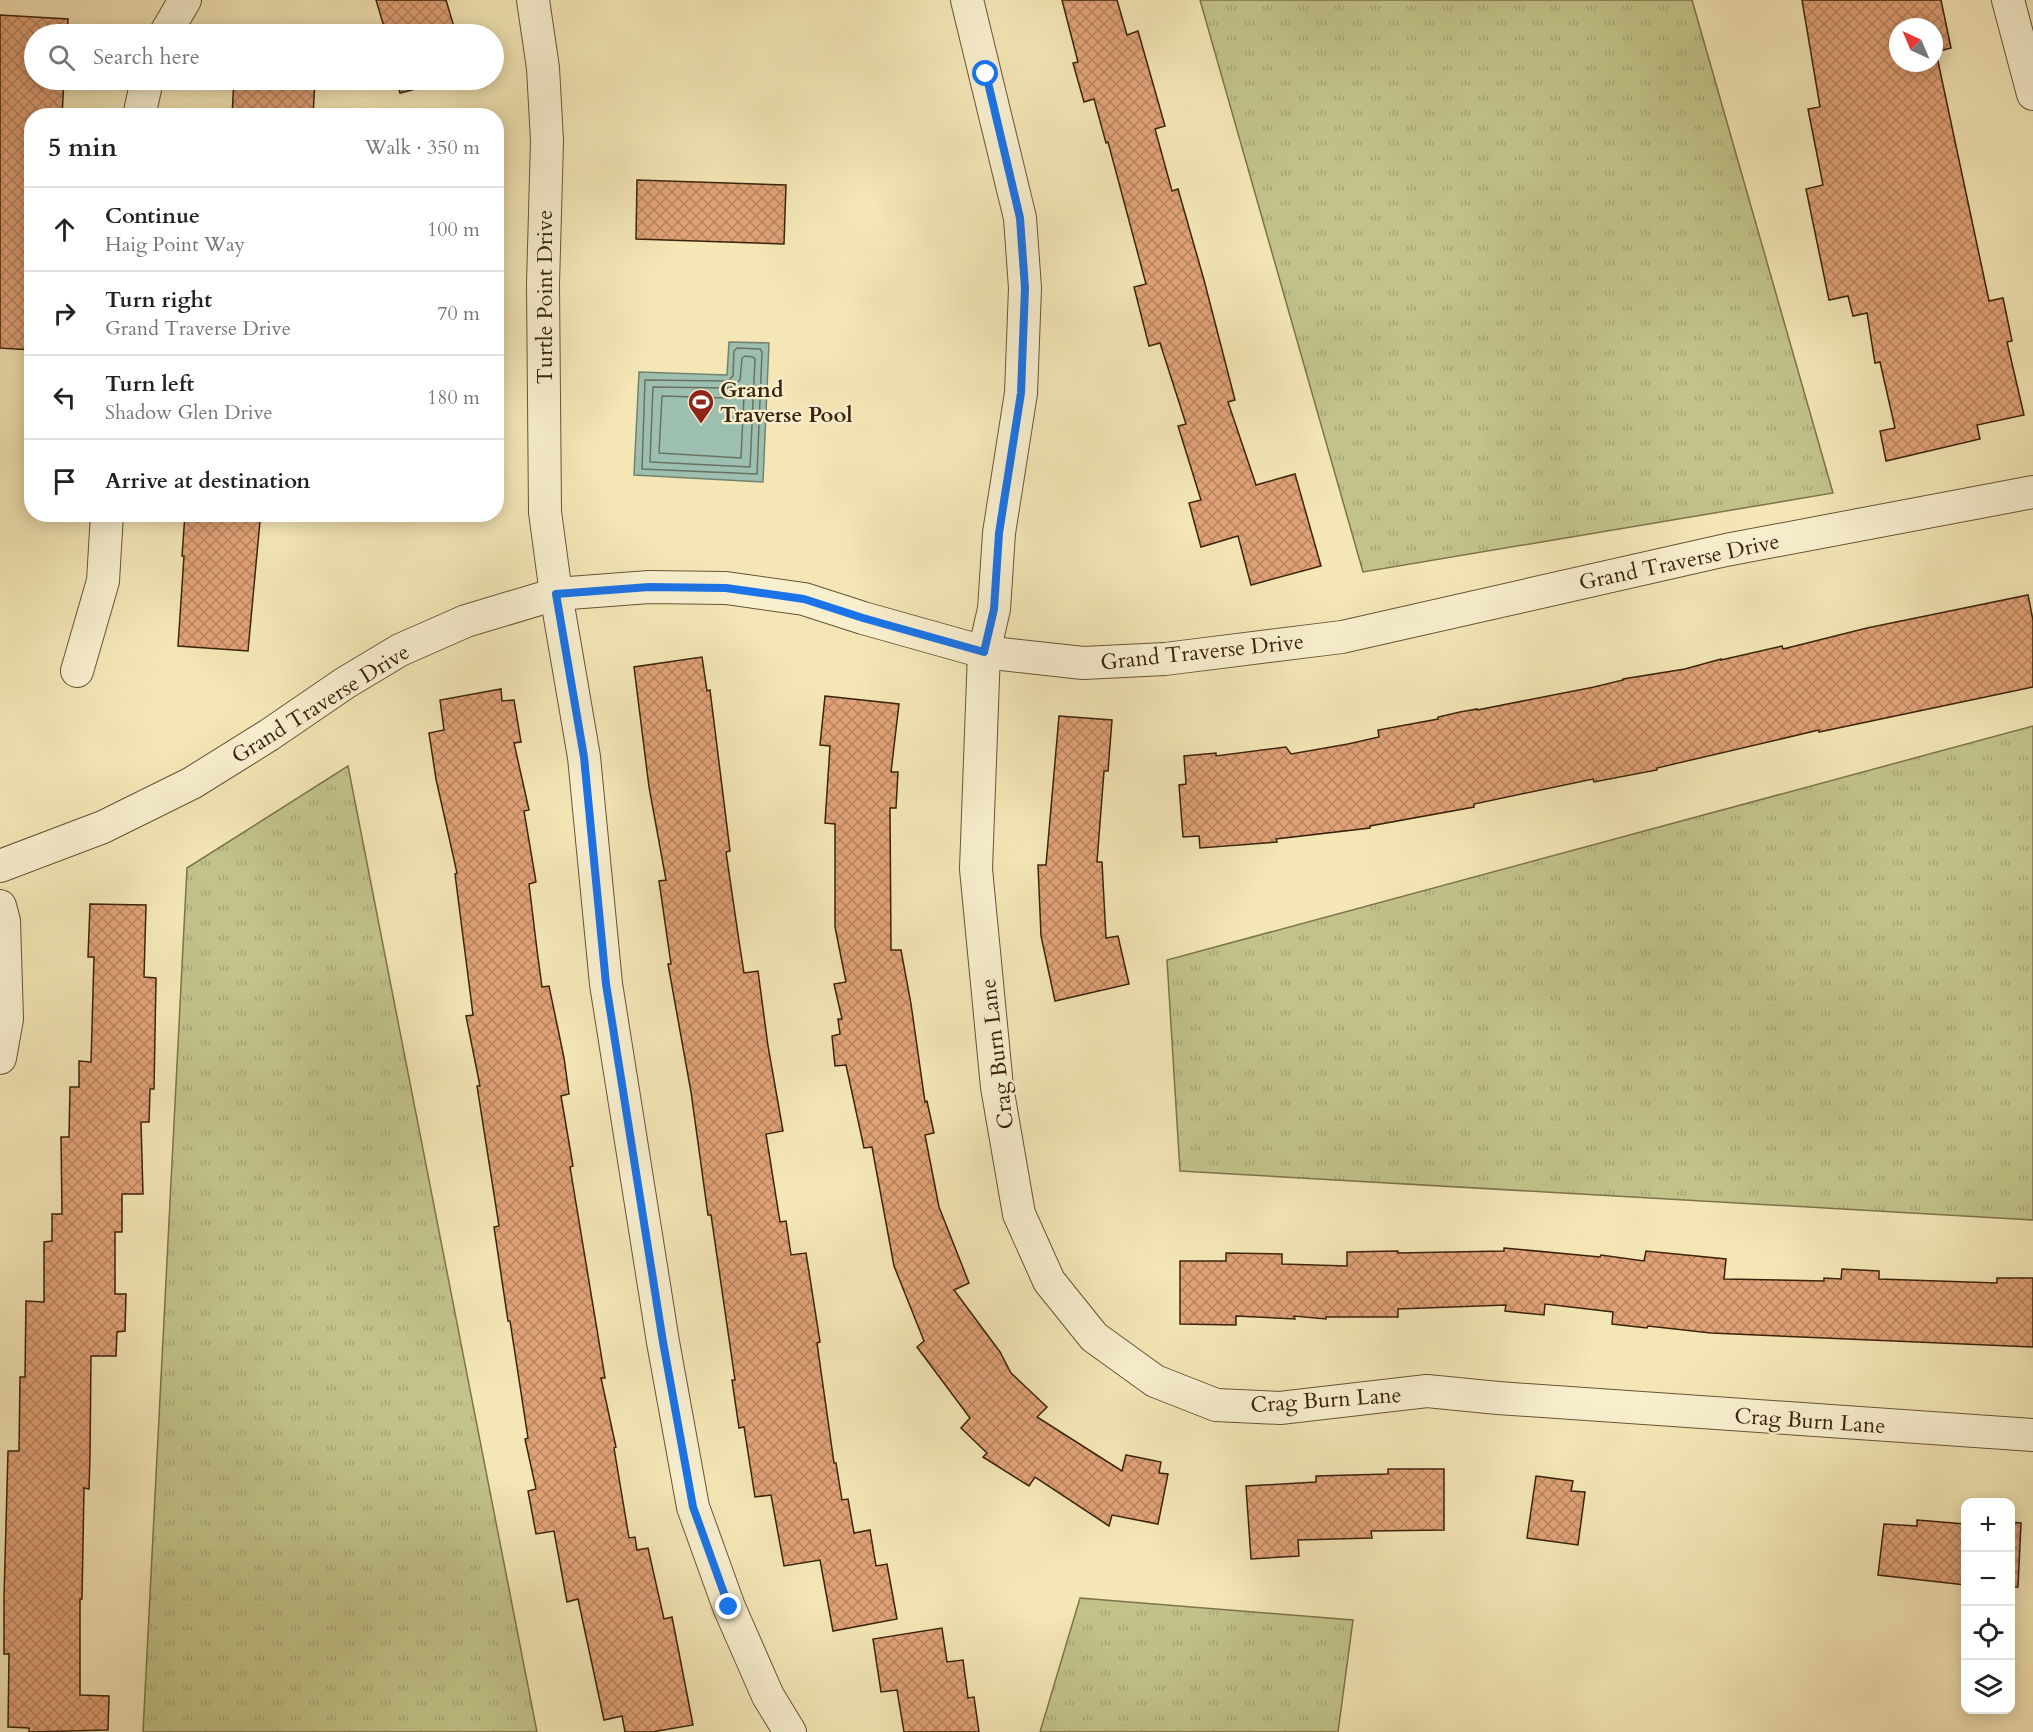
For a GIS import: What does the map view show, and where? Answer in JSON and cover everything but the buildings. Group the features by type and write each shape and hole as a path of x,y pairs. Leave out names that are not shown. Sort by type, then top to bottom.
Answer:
{"street":[{"path":"171,24 184,0"},
{"name":"Turtle Point Drive","path":"533,0 543,68 547,141 543,284 545,512 556,594 584,757 606,984 663,1342 693,1507 729,1607 768,1696 790,1732"},
{"name":"Crag Burn Lane","path":"967,0 1020,218 1025,288 1021,393 999,533 994,609 984,652 976,869 997,1087 1019,1214 1049,1281 1094,1337 1155,1381 1216,1405 1280,1407 1427,1391 1510,1399 2033,1435"},
{"path":"2008,0 2033,94"},
{"path":"141,108 145,90"},
{"name":"Grand Traverse Drive","path":"0,866 103,827 192,783 269,735 345,683 400,650 466,621 556,594 660,587 726,588 804,599 984,652 1083,663 1165,659 1342,637 1726,550 2033,492"},
{"path":"77,671 103,581 107,522"},
{"path":"0,906 4,921 8,1019 0,1058"}],"green space":[{"path":"1200,0 1692,0 1833,493 1363,572"},
{"path":"2033,726 2033,1220 1180,1171 1167,960"},
{"path":"348,766 537,1732 143,1732 187,868"},
{"path":"1080,1598 1353,1620 1338,1732 1040,1732"}],"water":[{"name":"Grand Traverse Pool","path":"729,342 769,343 763,482 634,475 639,372 727,375"}],"place":[{"name":"Grand Traverse Pool","path":"701,425"}],"route":[{"path":"729,1607 693,1507 663,1342 606,984 584,757 556,594 649,587 726,588 804,599 984,652 994,609 999,533 1021,393 1025,288 1020,218 986,74"}]}
